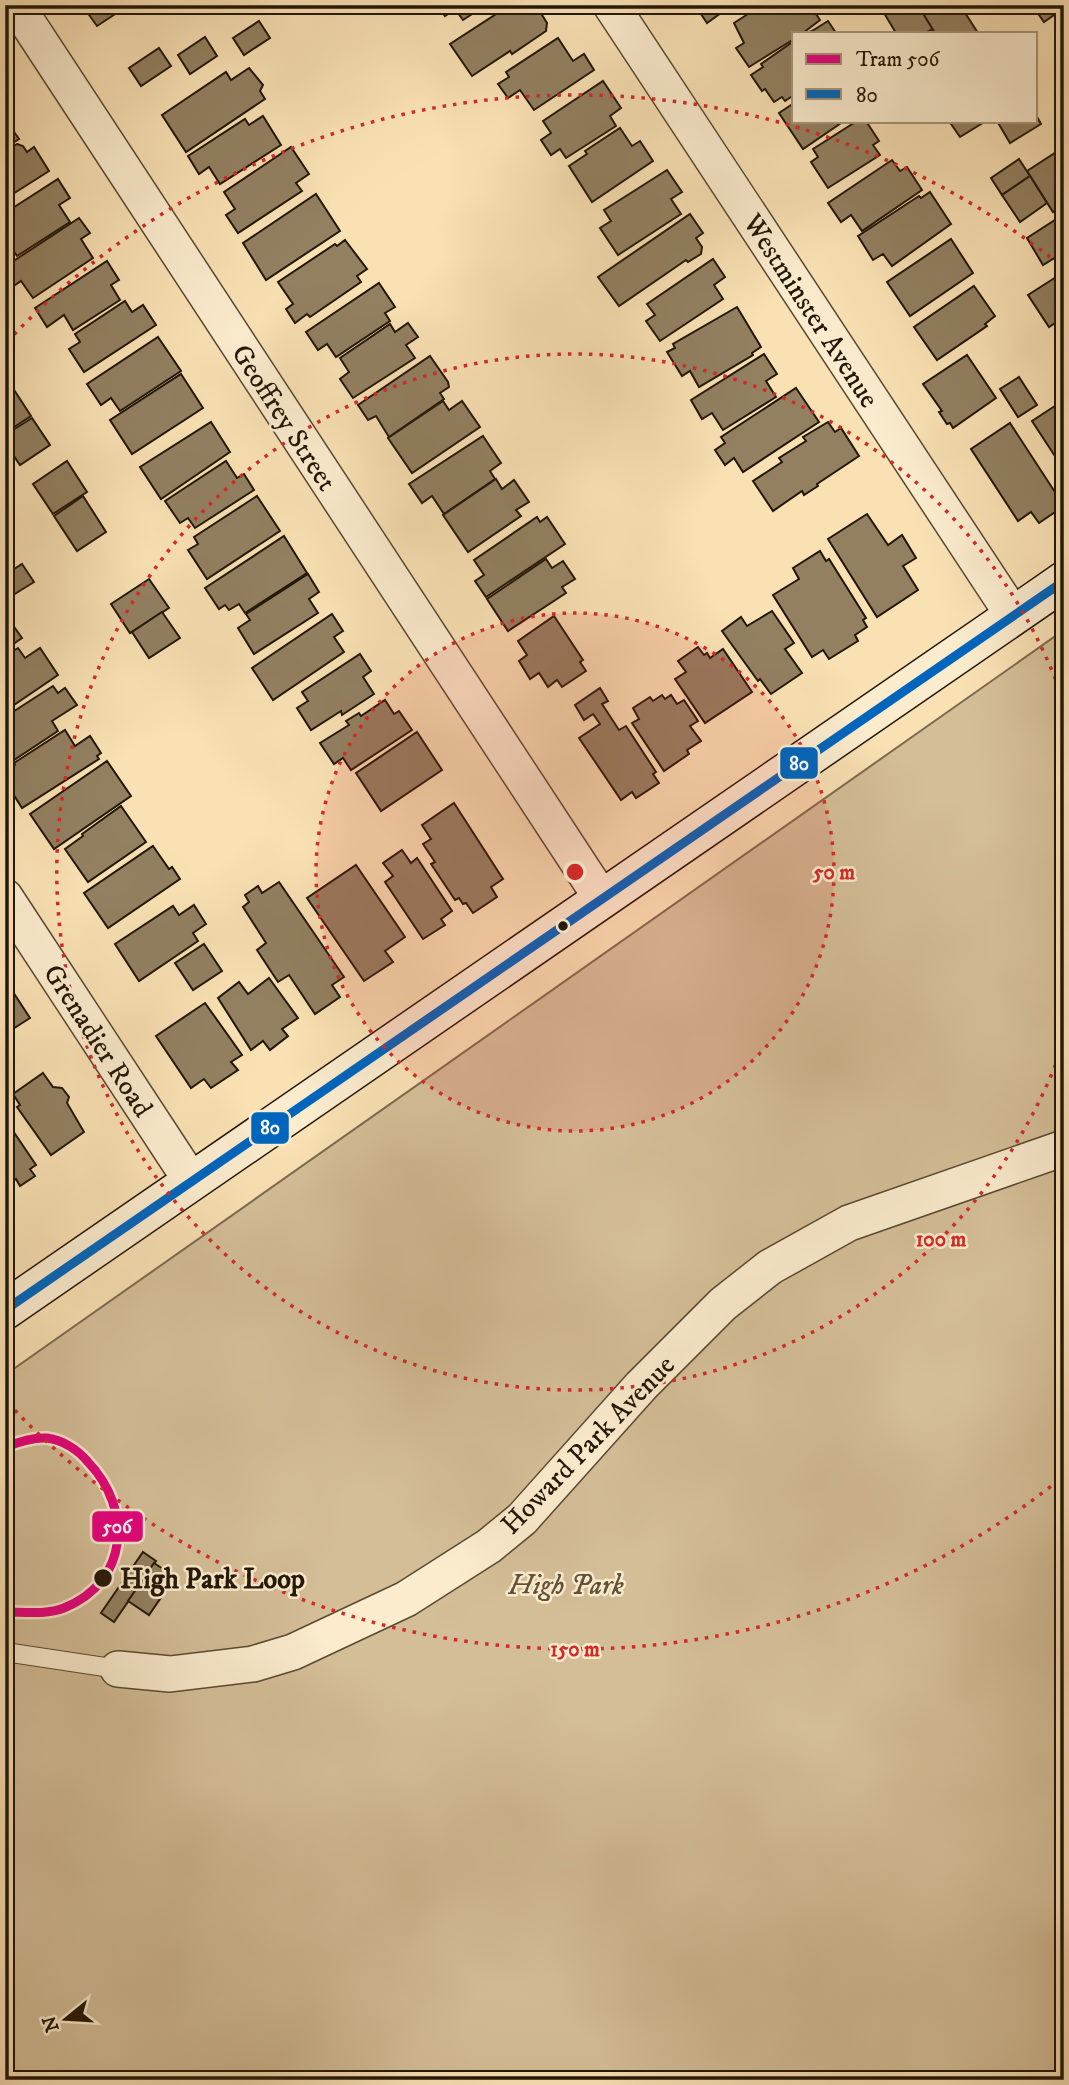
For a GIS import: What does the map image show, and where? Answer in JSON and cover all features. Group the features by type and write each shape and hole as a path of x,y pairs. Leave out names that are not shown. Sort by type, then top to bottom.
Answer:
{"main road":[{"path":"5,1310 1064,581"}],"street":[{"name":"Geoffrey Street","path":"16,5 602,899"},
{"name":"Westminster Avenue","path":"611,5 1013,615"},
{"name":"Grenadier Road","path":"5,897 192,1182"},
{"name":"Howard Park Avenue","path":"118,1669 170,1674 253,1664 293,1652 406,1599 489,1546 522,1518 640,1386 723,1304 770,1267 849,1223 1064,1148"}],"lane":[{"name":"Howard Park Avenue","path":"5,1652 118,1669"}],"green space":[{"name":"High Park","path":"1064,630 1064,2080 5,2080 5,1375"}],"building":[{"path":"82,5 125,5 126,7 97,26"},
{"path":"437,5 486,5 463,20 455,9 445,16"},
{"path":"510,5 546,5 539,10 547,23 546,31 472,76 450,44"},
{"path":"695,5 732,5 707,23"},
{"path":"762,5 810,5 820,20 804,32 792,32 792,40 749,67 736,48 744,43 734,23"},
{"path":"897,5 918,5 933,29 927,32 895,32 884,13"},
{"path":"938,5 960,5 977,32 934,32 924,15"},
{"path":"1032,5 1064,5 1064,8 1044,22"},
{"path":"259,21 270,38 244,55 233,38"},
{"path":"828,21 835,32 809,32"},
{"path":"205,37 217,56 190,74 178,55"},
{"path":"558,38 573,61 584,54 594,70 534,110 520,90 508,98 498,84 509,77 506,72"},
{"path":"792,42 792,96 785,101 782,97 774,102 765,89 762,91 751,75 763,67 761,64"},
{"path":"159,48 171,66 141,86 129,68"},
{"path":"249,68 263,85 260,91 265,99 186,152 162,115 226,72 231,80"},
{"path":"603,81 621,108 610,116 616,126 566,158 560,149 551,155 541,140 551,133 543,121"},
{"path":"792,104 792,122 843,122 803,149 779,113"},
{"path":"263,116 281,145 220,184 209,167 199,174 188,156 245,119 249,125"},
{"path":"5,119 19,139 5,148"},
{"path":"1038,119 1041,124 1010,143 998,122 1038,122"},
{"path":"855,122 867,122 879,141 873,145 880,155 828,188 811,162 818,157 813,149"},
{"path":"950,122 984,122 960,137"},
{"path":"620,128 632,146 640,141 653,161 592,202 569,166 587,154 585,151"},
{"path":"17,144 23,146 27,152 34,147 49,171 5,199 5,152"},
{"path":"291,147 309,174 296,183 302,191 238,233 226,215 235,209 224,192"},
{"path":"1058,151 1064,161 1064,205 1053,212 1027,171"},
{"path":"1019,159 1030,176 1002,195 991,178"},
{"path":"892,160 900,171 907,167 922,190 862,231 851,215 841,222 828,203"},
{"path":"667,170 682,192 671,199 681,214 618,255 600,228 611,221 604,210"},
{"path":"1030,176 1047,203 1020,222 1002,195"},
{"path":"58,179 70,198 59,205 70,222 17,256 9,244 5,247 5,213"},
{"path":"930,192 951,224 892,266 883,254 873,260 858,236 919,196 921,198"},
{"path":"316,194 340,231 266,280 243,243"},
{"path":"690,214 703,233 696,238 702,247 701,254 688,262 686,260 619,306 598,277"},
{"path":"79,218 90,233 81,239 93,258 33,298 21,281 8,290 5,287 5,264 9,264"},
{"path":"1055,220 1064,234 1064,252 1043,265 1027,238"},
{"path":"951,239 973,273 910,316 887,282"},
{"path":"345,240 367,269 357,276 361,282 310,317 307,314 295,323 286,309 293,304 278,282"},
{"path":"713,259 725,277 714,285 723,299 660,341 646,321 655,315 647,304"},
{"path":"107,261 119,280 111,285 120,300 73,330 64,315 47,327 35,308"},
{"path":"1064,272 1064,317 1049,327 1028,295"},
{"path":"379,283 395,307 385,313 390,321 336,357 327,344 318,350 306,332"},
{"path":"974,286 995,316 985,324 987,326 937,360 914,327"},
{"path":"125,301 132,312 143,305 156,325 84,372 69,349 80,342 75,334"},
{"path":"737,307 761,347 752,353 753,355 699,387 690,371 682,376 667,352 675,348 673,344"},
{"path":"408,323 418,337 406,345 415,358 353,398 340,379 349,372 340,358 390,324 395,332"},
{"path":"158,337 181,371 120,411 111,398 101,405 87,384"},
{"path":"764,354 777,374 766,381 776,397 723,430 712,413 702,419 691,400"},
{"path":"967,355 996,398 953,428 950,423 947,424 939,412 942,411 923,384"},
{"path":"430,356 448,382 449,387 440,393 444,399 389,437 376,416 368,420 358,405"},
{"path":"181,374 203,408 132,454 110,420"},
{"path":"5,376 31,416 5,433"},
{"path":"1019,377 1037,405 1018,417 1000,389"},
{"path":"796,388 819,422 743,472 734,458 725,465 715,450 725,443 721,437"},
{"path":"1064,400 1064,470 1032,421"},
{"path":"443,401 449,410 462,401 480,427 412,473 388,438"},
{"path":"32,418 50,445 20,465 5,443 5,435"},
{"path":"211,422 230,452 161,499 140,467"},
{"path":"828,422 835,432 841,428 859,456 804,495 802,491 773,511 753,481 782,462 779,458 806,441 803,437"},
{"path":"1010,423 1064,506 1039,523 1031,512 1018,521 971,449"},
{"path":"483,436 501,463 490,471 495,479 444,514 432,496 422,503 409,484"},
{"path":"67,461 87,492 53,514 33,484"},
{"path":"226,461 237,478 244,474 254,490 195,528 188,518 180,523 165,501"},
{"path":"496,479 502,489 514,480 529,502 516,510 521,516 468,552 443,515"},
{"path":"83,496 106,532 77,551 54,516"},
{"path":"257,496 280,531 207,579 188,550 198,544 194,537"},
{"path":"867,514 888,545 902,535 916,558 903,566 918,590 877,617 828,539"},
{"path":"537,517 540,522 547,517 565,544 486,597 475,581 484,575 474,560"},
{"path":"284,536 307,573 245,613 239,604 229,610 225,605 219,609 205,588"},
{"path":"820,551 826,561 829,559 866,618 863,620 867,627 855,635 858,641 829,659 823,650 812,657 773,595 799,579 793,568"},
{"path":"546,559 552,568 563,561 575,579 562,587 566,593 508,631 487,599"},
{"path":"22,564 34,582 5,600 5,575"},
{"path":"308,574 319,592 309,599 318,613 254,654 238,628 250,620 246,614"},
{"path":"149,579 169,608 130,633 111,604"},
{"path":"772,611 794,643 785,649 802,673 771,694 760,679 758,681 722,631 741,617 747,626"},
{"path":"162,612 180,638 149,658 132,632"},
{"path":"5,614 22,638 9,647 11,651 5,655"},
{"path":"332,614 343,631 334,637 344,652 273,700 252,668"},
{"path":"554,616 583,660 580,662 586,671 562,687 557,680 548,687 539,673 530,679 519,661 527,655 518,641"},
{"path":"698,647 710,658 723,649 752,692 705,723 675,679 686,672 678,661"},
{"path":"18,648 25,658 40,648 58,675 5,711 5,656"},
{"path":"360,654 371,671 363,677 374,694 342,715 341,711 311,730 297,708 308,701 302,692"},
{"path":"53,686 58,693 65,688 77,705 52,721 58,731 5,766 5,717"},
{"path":"600,688 608,701 602,704 619,730 626,726 656,772 653,774 659,783 636,798 632,792 621,800 579,738 600,724 593,714 584,720 575,705"},
{"path":"662,695 665,699 671,695 677,704 684,700 698,721 690,726 701,741 687,750 689,754 664,771 632,723 639,719 633,708 650,697 653,701"},
{"path":"385,700 394,714 399,711 412,730 351,770 343,758 334,764 320,743 349,725 346,721 359,713 361,716"},
{"path":"65,730 75,746 90,736 101,753 97,756 99,759 22,808 5,781 5,772 15,765 14,763"},
{"path":"417,732 442,770 381,811 356,773"},
{"path":"107,761 131,796 54,849 30,814"},
{"path":"454,803 503,879 491,887 497,897 473,913 466,903 463,904 459,898 455,900 431,864 435,862 423,844 431,839 422,825"},
{"path":"121,806 146,842 88,882 65,849"},
{"path":"153,846 169,869 172,867 180,879 108,928 84,893"},
{"path":"402,850 411,863 417,858 452,911 441,919 445,925 423,939 385,882 393,876 383,863"},
{"path":"356,865 405,937 385,951 393,962 364,981 307,898"},
{"path":"279,882 344,977 332,985 340,997 315,1014 289,975 278,982 257,950 266,943 243,907 249,902 245,895 258,886 262,893"},
{"path":"194,905 206,924 193,933 198,941 139,981 115,944 173,906 179,915"},
{"path":"204,944 222,971 193,990 175,963"},
{"path":"269,978 298,1018 282,1029 288,1036 270,1050 263,1041 251,1050 218,998 239,982 248,994"},
{"path":"15,995 30,1018 5,1034 5,1002"},
{"path":"205,1003 242,1055 231,1062 238,1070 211,1088 204,1079 191,1088 156,1036"},
{"path":"43,1073 53,1087 62,1088 69,1097 67,1103 84,1132 51,1155 17,1107 20,1105 13,1094"},
{"path":"5,1119 36,1165 30,1169 35,1176 20,1186 16,1179 5,1187"},
{"path":"143,1552 156,1561 114,1622 101,1613"},
{"path":"154,1563 175,1577 149,1615 128,1601"}],"tram line":[{"name":"506","path":"5,1447 42,1438 70,1446 103,1481 117,1522 117,1543 112,1563 102,1581 86,1596 50,1612 5,1612"}],"transit line":[{"name":"80","path":"5,1310 1064,581"}],"place":[{"name":"High Park Loop","path":"103,1578"}]}
